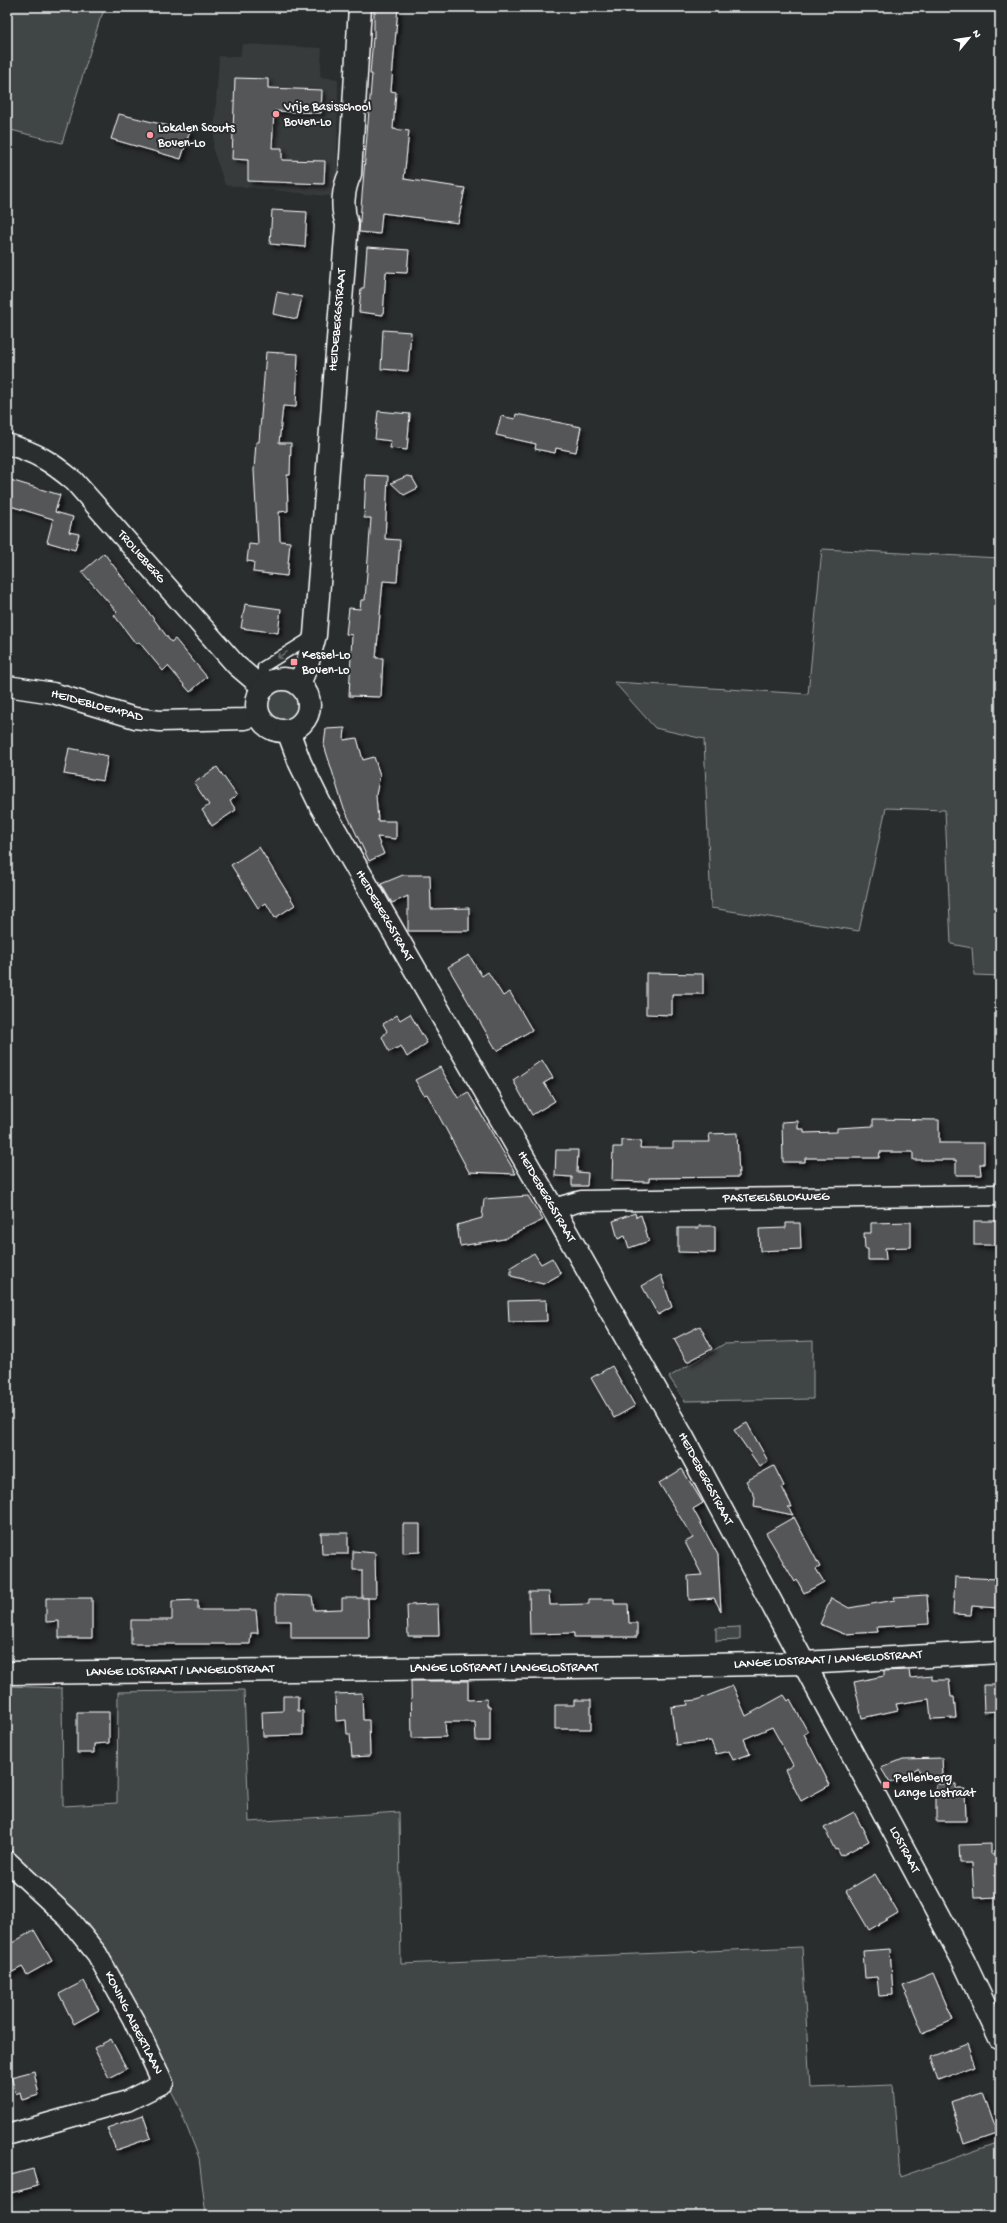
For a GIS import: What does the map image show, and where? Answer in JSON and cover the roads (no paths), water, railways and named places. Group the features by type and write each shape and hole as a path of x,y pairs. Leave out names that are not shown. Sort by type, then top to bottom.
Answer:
{"street":[{"name":"HEIDEBERGSTRAAT","path":"299,684 307,665 315,635 347,224 344,215 344,199 345,184 350,174 360,7"},
{"name":"TROLIEBERG","path":"7,444 31,451 52,463 74,481 236,665 263,688"},
{"path":"279,679 288,679 299,684 307,695 309,712 301,725 288,731 279,732 270,729 263,723 258,715 257,701 263,688 270,682 279,679"},
{"name":"HEIDEBLOEMPAD","path":"7,686 52,694 135,718 160,721 245,720 258,715"},
{"name":"HEIDEBERGSTRAAT","path":"288,731 300,763 320,804 554,1209 683,1438 803,1663"},
{"name":"PASTEELSBLOKWEG","path":"554,1209 581,1201 1000,1195"},
{"name":"LANGE LOSTRAAT / LANGELOSTRAAT","path":"7,1673 803,1663 1000,1652"},
{"name":"LOSTRAAT","path":"803,1663 964,1962 1000,2038"},
{"name":"KONING ALBERTLAAN","path":"7,1861 68,1918 97,1954 132,2019 163,2083 127,2101 7,2135"}],"lane":[{"path":"263,688 263,667 315,635"}],"place":[{"name":"Vrije Basisschool Boven-Lo","path":"276,114"},
{"name":"Lokalen Scouts Boven-Lo","path":"150,135"},
{"name":"Kessel-Lo Boven-Lo","path":"294,662"},
{"name":"Pellenberg Lange Lostraat","path":"886,1785"}]}
